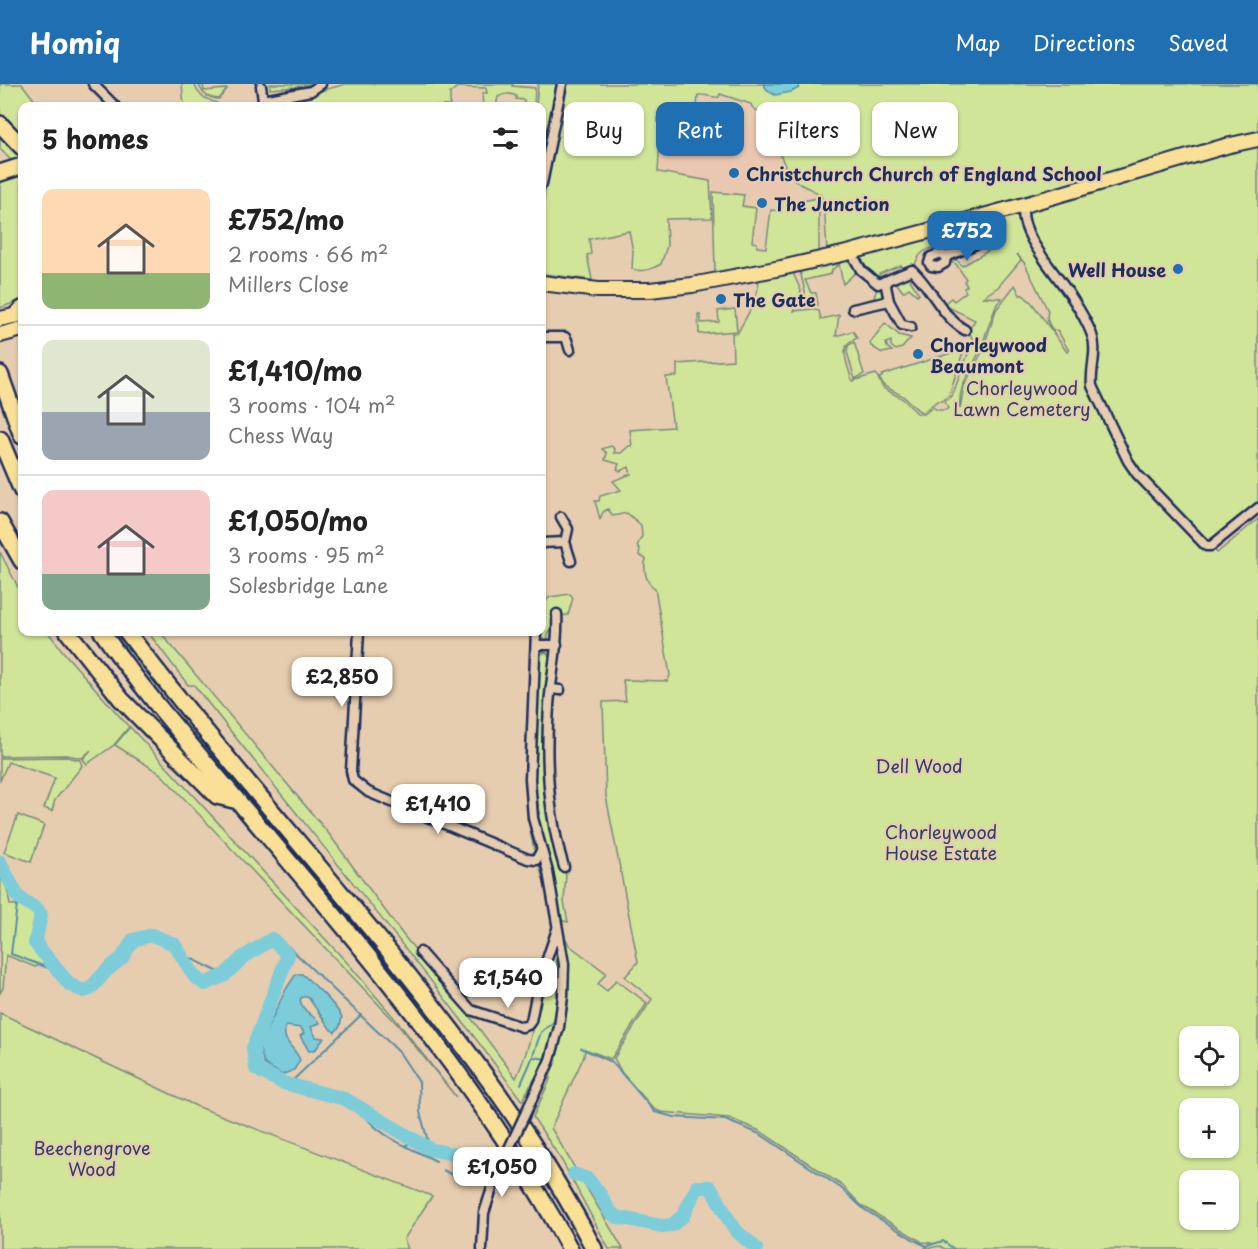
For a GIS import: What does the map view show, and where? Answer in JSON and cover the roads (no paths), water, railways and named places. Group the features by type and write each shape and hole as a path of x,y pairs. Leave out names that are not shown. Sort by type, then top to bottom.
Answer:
{"highway":[{"path":"0,124 18,143"},
{"path":"0,173 18,167"},
{"path":"0,374 18,425"},
{"path":"0,439 18,482"},
{"path":"0,522 18,554"},
{"path":"71,636 121,699 216,796 238,801"},
{"path":"105,636 162,711 390,983 473,1092 527,1173 570,1249"},
{"path":"130,636 356,910 479,1065 537,1148 594,1249"}],"main road":[{"path":"546,284 598,290 650,290 698,284 851,252 1024,205 1226,146 1258,139"},
{"path":"4,333 14,318"}],"street":[{"path":"93,84 111,102"},
{"path":"267,102 311,91 321,84"},
{"path":"546,164 562,84"},
{"path":"261,86 263,102"},
{"path":"1024,205 1022,212 1025,226 1046,261 1072,297 1093,338 1095,347 1090,374 1092,386 1125,457 1137,474 1206,546 1211,546 1258,508"},
{"path":"851,252 861,270 878,284 929,263 934,255 941,254 946,257 978,243"},
{"path":"912,270 922,279 956,325 965,330"},
{"path":"885,281 890,301 903,325 911,327"},
{"path":"852,309 890,301"},
{"path":"546,336 565,337 570,350"},
{"path":"561,517 568,530 565,542 571,561"},
{"path":"546,543 565,542"},
{"path":"560,619 548,793 565,856 564,867"},
{"path":"359,636 351,771 353,780 368,792 528,859 536,860 541,851"},
{"path":"482,1249 484,1213 496,1176 552,1051 563,996 564,964 548,872 533,818 530,779 536,636"},
{"path":"537,645 557,645"},
{"path":"420,952 457,989 471,1010 522,1027 531,1021 547,954 557,929"}],"water":[{"path":"763,84 797,84 799,88 775,95"},
{"path":"296,974 302,974 312,983 342,1017 340,1026 335,1032 331,1030 308,997 302,997 300,1000 303,1007 320,1023 311,1027 316,1037 324,1038 316,1049 309,1051 300,1036 304,1033 301,1028 286,1026 286,1040 300,1060 294,1070 282,1075 264,1064 259,1046 286,989"}],"waterway":[{"path":"0,862 18,897 38,910 41,915 35,943 70,985 84,991 90,989 107,970 122,958 133,940 152,935 174,944 195,977 205,984 225,975 242,958 272,939 288,955 253,1048 256,1069 283,1083 345,1099 430,1149 479,1160"},
{"path":"18,897 11,954 59,972"},
{"path":"276,943 289,947 399,1052 419,1082 420,1112 430,1149"},
{"path":"180,953 225,975"},
{"path":"289,1084 361,1015"},
{"path":"521,1084 541,1032 556,1020"},
{"path":"581,1048 612,1062 655,1112 674,1117 725,1120 760,1134 841,1188 865,1210 916,1241 927,1246 943,1241 954,1249"},
{"path":"533,1057 547,1059"},
{"path":"358,1106 373,1125 383,1133 436,1161"},
{"path":"406,1145 417,1141"},
{"path":"443,1170 463,1181 470,1174 474,1159"},
{"path":"574,1174 588,1179 610,1212 617,1217 662,1226 672,1225 683,1216 697,1187 710,1187 731,1224 756,1249"}],"place":[{"name":"Christchurch Church of England School","path":"734,173"},
{"name":"The Junction","path":"762,203"},
{"name":"Well House","path":"1178,269"},
{"name":"The Gate","path":"721,299"},
{"name":"Chorleywood Beaumont","path":"918,354"}],"park label":[{"name":"Chorleywood Lawn Cemetery","path":"1022,397"},
{"name":"Dell Wood","path":"919,765"},
{"name":"Chorleywood House Estate","path":"941,841"},
{"name":"Beechengrove Wood","path":"92,1157"}]}
